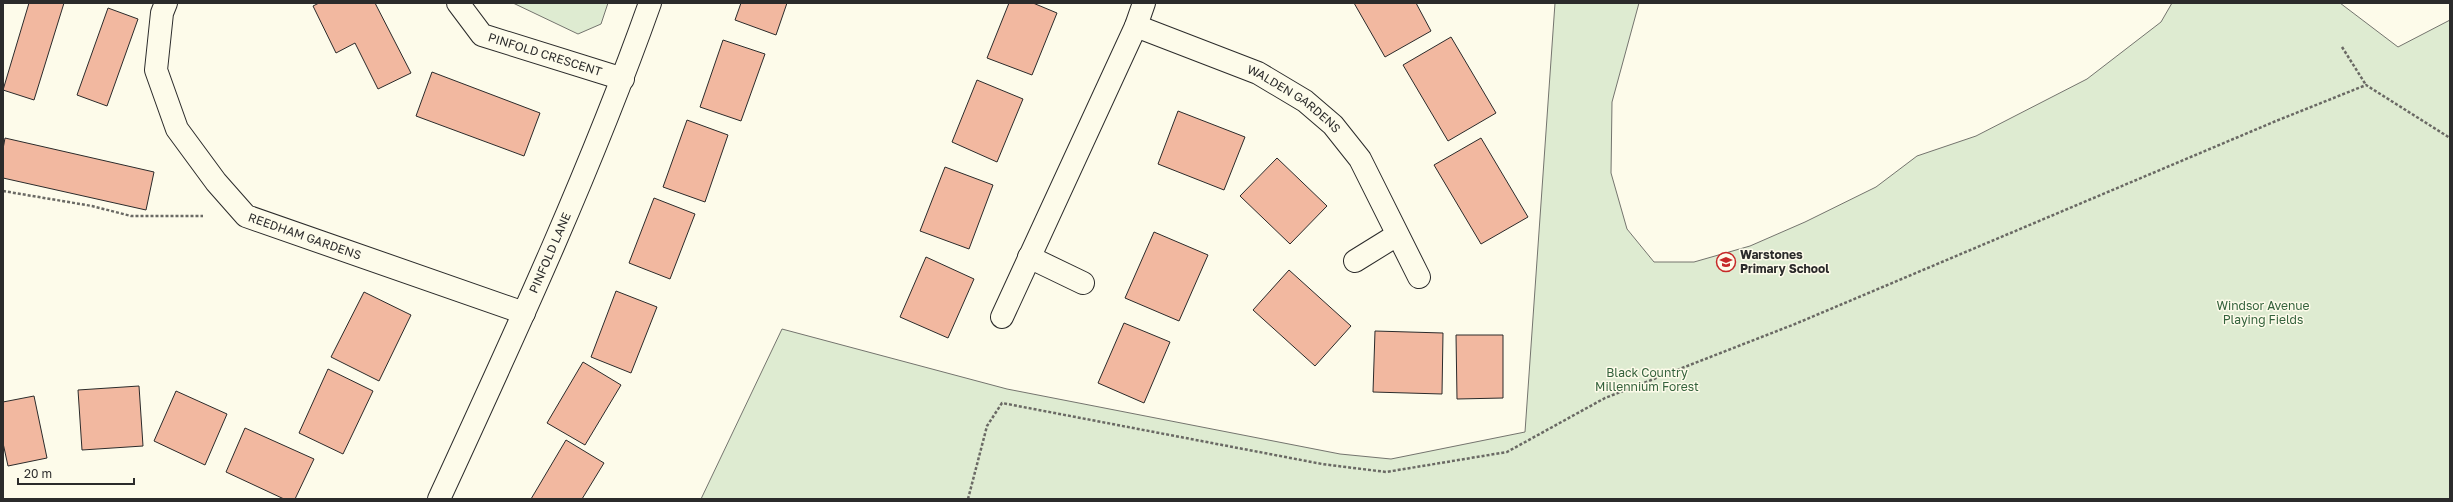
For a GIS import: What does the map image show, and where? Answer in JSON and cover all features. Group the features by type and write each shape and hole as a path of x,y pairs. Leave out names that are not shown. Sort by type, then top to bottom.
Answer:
{"street":[{"name":"REEDHAM GARDENS","path":"166,3 162,13 156,70 177,128 216,182 246,216 524,313"},
{"name":"PINFOLD CRESCENT","path":"458,3 482,35 623,79"},
{"name":"PINFOLD LANE","path":"439,499 524,313 623,79 650,3"},
{"path":"1002,317 1136,26 1144,3"},
{"name":"WALDEN GARDENS","path":"1136,26 1258,73 1305,101 1333,125 1360,159 1397,235 1420,277"},
{"path":"1355,261 1397,235"},
{"path":"1029,257 1083,283"}],"path":[{"path":"2342,46 2366,85 2450,138"},
{"path":"968,499 987,426 1002,403 1322,464 1386,472 1508,452 1605,398 1795,324 2276,121 2366,85"},
{"path":"3,190 92,206 131,216 246,216"}],"green space":[{"path":"513,3 608,3 601,24 578,34"},
{"name":"Windsor Avenue Playing Fields","path":"1555,3 1639,3 1612,102 1611,173 1627,229 1654,262 1694,262 1750,246 1805,222 1876,187 1917,156 1976,136 2087,79 2161,22 2172,3 2340,3 2398,47 2450,20 2450,499 701,499 782,329 1007,389 1340,454 1391,459 1525,432"}],"building":[{"path":"29,3 64,3 34,100 3,90"},
{"path":"319,3 375,3 411,73 378,89 355,43 336,53 313,6"},
{"path":"741,3 787,3 776,35 735,20"},
{"path":"1009,3 1033,3 1057,13 1032,75 987,58"},
{"path":"1354,3 1416,3 1431,31 1385,57"},
{"path":"108,8 138,19 107,106 77,95"},
{"path":"1451,37 1496,113 1448,141 1403,65"},
{"path":"723,40 765,54 741,121 700,107"},
{"path":"432,72 540,113 524,156 416,116"},
{"path":"977,80 1023,99 997,162 952,142"},
{"path":"1178,111 1245,137 1224,190 1158,164"},
{"path":"687,120 728,135 705,202 663,187"},
{"path":"5,138 154,172 146,210 3,178 3,149"},
{"path":"1481,138 1528,217 1481,244 1434,165"},
{"path":"1277,158 1327,206 1290,244 1240,196"},
{"path":"945,167 993,185 969,249 920,231"},
{"path":"654,198 695,214 670,279 629,263"},
{"path":"1154,232 1208,255 1179,321 1125,298"},
{"path":"926,257 974,279 948,338 900,317"},
{"path":"1289,270 1351,326 1315,366 1253,310"},
{"path":"616,291 657,307 631,373 591,357"},
{"path":"364,292 411,315 379,381 331,357"},
{"path":"1124,323 1170,342 1144,403 1098,383"},
{"path":"1375,331 1443,333 1442,394 1373,392"},
{"path":"1456,335 1503,335 1503,398 1457,399"},
{"path":"583,362 621,385 585,445 547,423"},
{"path":"328,369 373,391 343,454 299,433"},
{"path":"139,386 143,446 82,450 78,390"},
{"path":"176,391 227,414 205,465 154,441"},
{"path":"34,396 47,458 8,466 3,443 3,402"},
{"path":"245,428 314,459 295,499 284,499 226,472"},
{"path":"566,440 604,463 582,499 531,499"}],"place":[{"name":"Warstones Primary School","path":"1726,262"}],"park label":[{"name":"Black Country Millennium Forest","path":"1647,380"}]}
